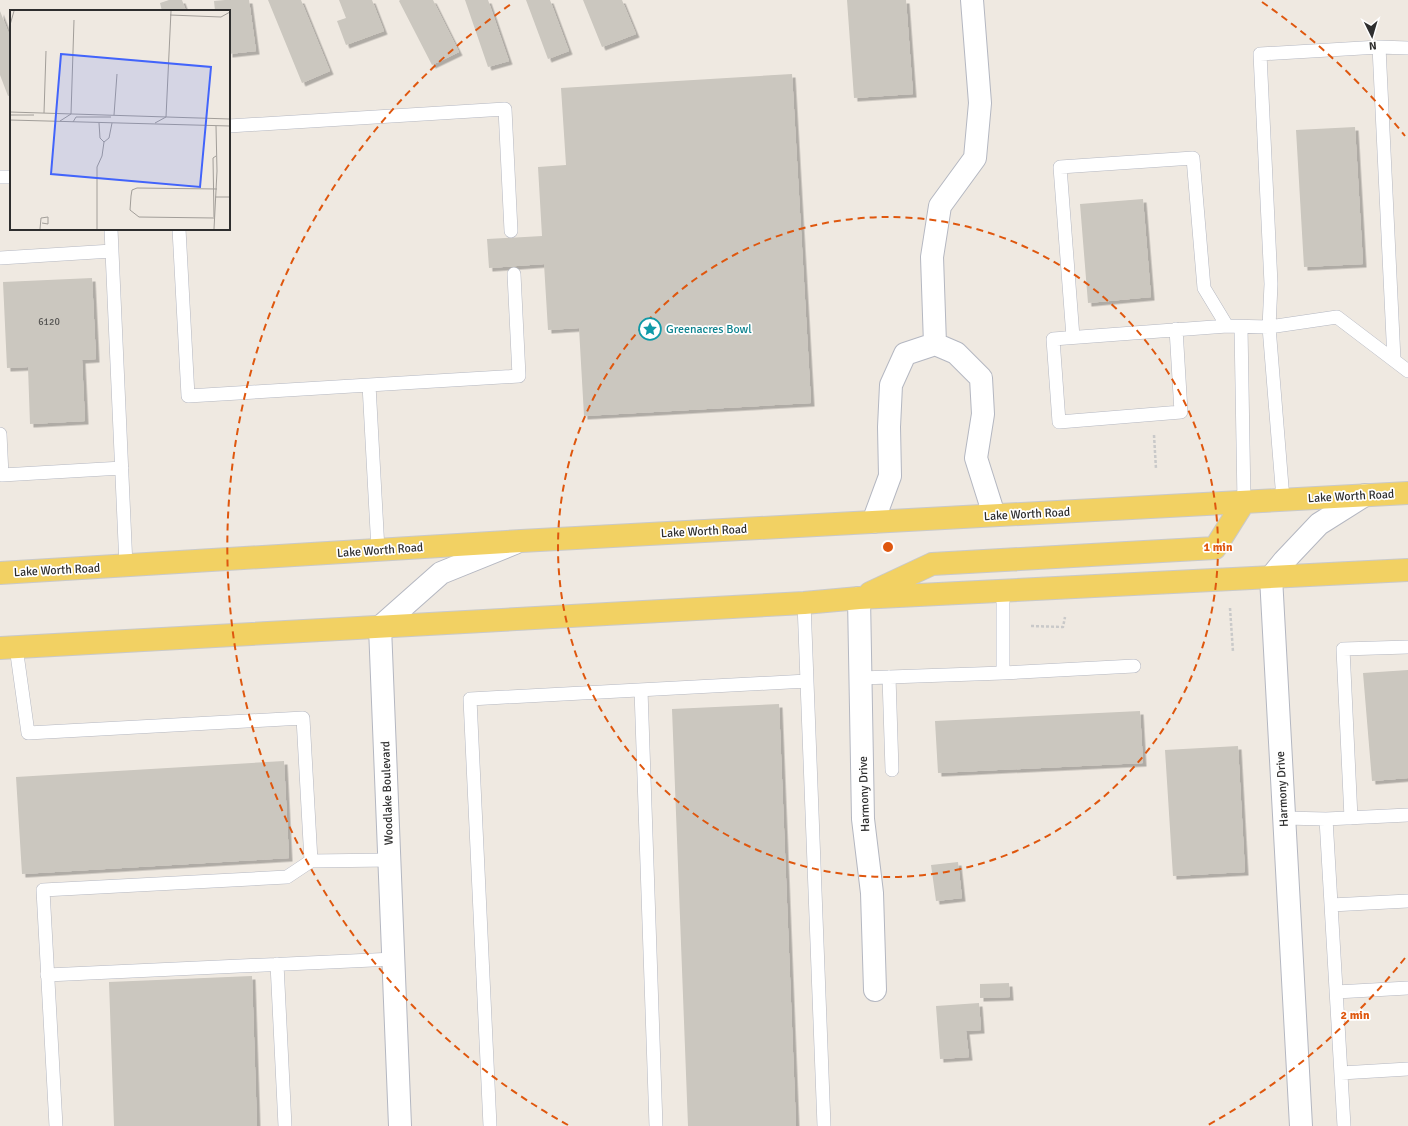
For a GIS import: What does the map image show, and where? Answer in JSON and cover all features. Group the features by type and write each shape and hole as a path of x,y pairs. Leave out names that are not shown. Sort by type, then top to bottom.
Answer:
{"main road":[{"name":"Lake Worth Road","path":"0,573 521,541 1282,499 1408,494"},
{"path":"859,598 932,564 1215,548 1244,502"},
{"path":"8,648 804,603 859,598 1408,570"}],"street":[{"path":"935,344 932,257 940,206 975,158 980,103 972,0"},
{"path":"873,522 890,476 889,427 891,385 905,354 935,344 956,354 981,378 983,414 976,458 994,516"},
{"path":"1271,577 1319,524 1365,495"},
{"path":"380,627 441,573 521,541"},
{"name":"Harmony Drive","path":"1271,577 1301,1126"},
{"name":"Harmony Drive","path":"859,598 863,819 872,894 875,990"},
{"name":"Woodlake Boulevard","path":"380,627 400,1126"}],"lane":[{"path":"1282,499 1269,327 1271,284 1260,54 1379,47 1408,48"},
{"path":"1379,47 1394,360"},
{"path":"230,126 505,109 511,231"},
{"path":"1073,337 1060,167 1193,158 1204,288 1227,326"},
{"path":"111,230 126,566"},
{"path":"179,230 188,396 519,376 514,274"},
{"path":"0,258 112,251"},
{"path":"1176,329 1181,412 1059,422 1053,338 1176,329 1227,326 1269,327 1337,317 1408,370"},
{"path":"1241,327 1244,502"},
{"path":"369,385 378,550"},
{"path":"0,434 2,475 122,468"},
{"path":"1003,591 1003,673"},
{"path":"804,603 824,1126"},
{"path":"1351,818 1343,649 1408,647"},
{"path":"8,648 28,733 303,718 311,861"},
{"path":"861,678 1003,673 1134,666"},
{"path":"889,677 892,770"},
{"path":"490,1126 470,699 807,682"},
{"path":"641,690 656,1126"},
{"path":"1284,818 1326,819 1408,815"},
{"path":"1326,819 1344,1126"},
{"path":"56,1126 43,890 287,877 311,861 390,860"},
{"path":"1331,905 1408,901"},
{"path":"47,975 394,959"},
{"path":"277,964 285,1126"},
{"path":"1336,992 1408,988"},
{"path":"1341,1073 1408,1069"}],"path":[{"path":"1153,430 1156,469"},
{"path":"1230,608 1233,652"},
{"path":"1031,626 1063,626 1065,617"}],"building":[{"path":"169,0 182,0 186,10 162,10 160,3"},
{"path":"249,0 256,51 230,54 230,10 215,10 214,1"},
{"path":"268,0 301,0 330,71 302,83"},
{"path":"339,0 372,0 384,31 346,45 337,21 346,18"},
{"path":"433,0 459,52 432,65 399,1"},
{"path":"465,0 488,0 509,61 488,67"},
{"path":"526,0 550,0 569,51 548,59"},
{"path":"583,0 622,0 636,34 602,47"},
{"path":"847,0 906,0 913,94 854,98"},
{"path":"0,11 10,36 10,95 8,96 0,75"},
{"path":"792,74 811,403 584,416 579,328 548,330 544,264 489,268 487,239 542,236 538,167 566,165 561,88"},
{"path":"1355,127 1363,264 1304,267 1296,130"},
{"path":"1143,199 1151,297 1088,303 1080,204"},
{"path":"92,278 96,359 82,360 85,421 30,424 28,367 7,368 3,282"},
{"path":"1408,670 1408,778 1372,781 1363,673"},
{"path":"779,704 796,1126 688,1126 672,709"},
{"path":"1140,711 1143,763 938,773 935,721"},
{"path":"1238,746 1245,872 1173,876 1165,750"},
{"path":"284,761 289,858 22,874 16,777"},
{"path":"958,862 962,898 936,901 931,865"},
{"path":"252,976 257,1126 114,1126 109,982"},
{"path":"1009,983 1010,997 980,998 980,984"},
{"path":"979,1003 981,1030 966,1031 969,1057 940,1059 936,1006"}],"place":[{"name":"Greenacres Bowl","path":"650,329"}]}
